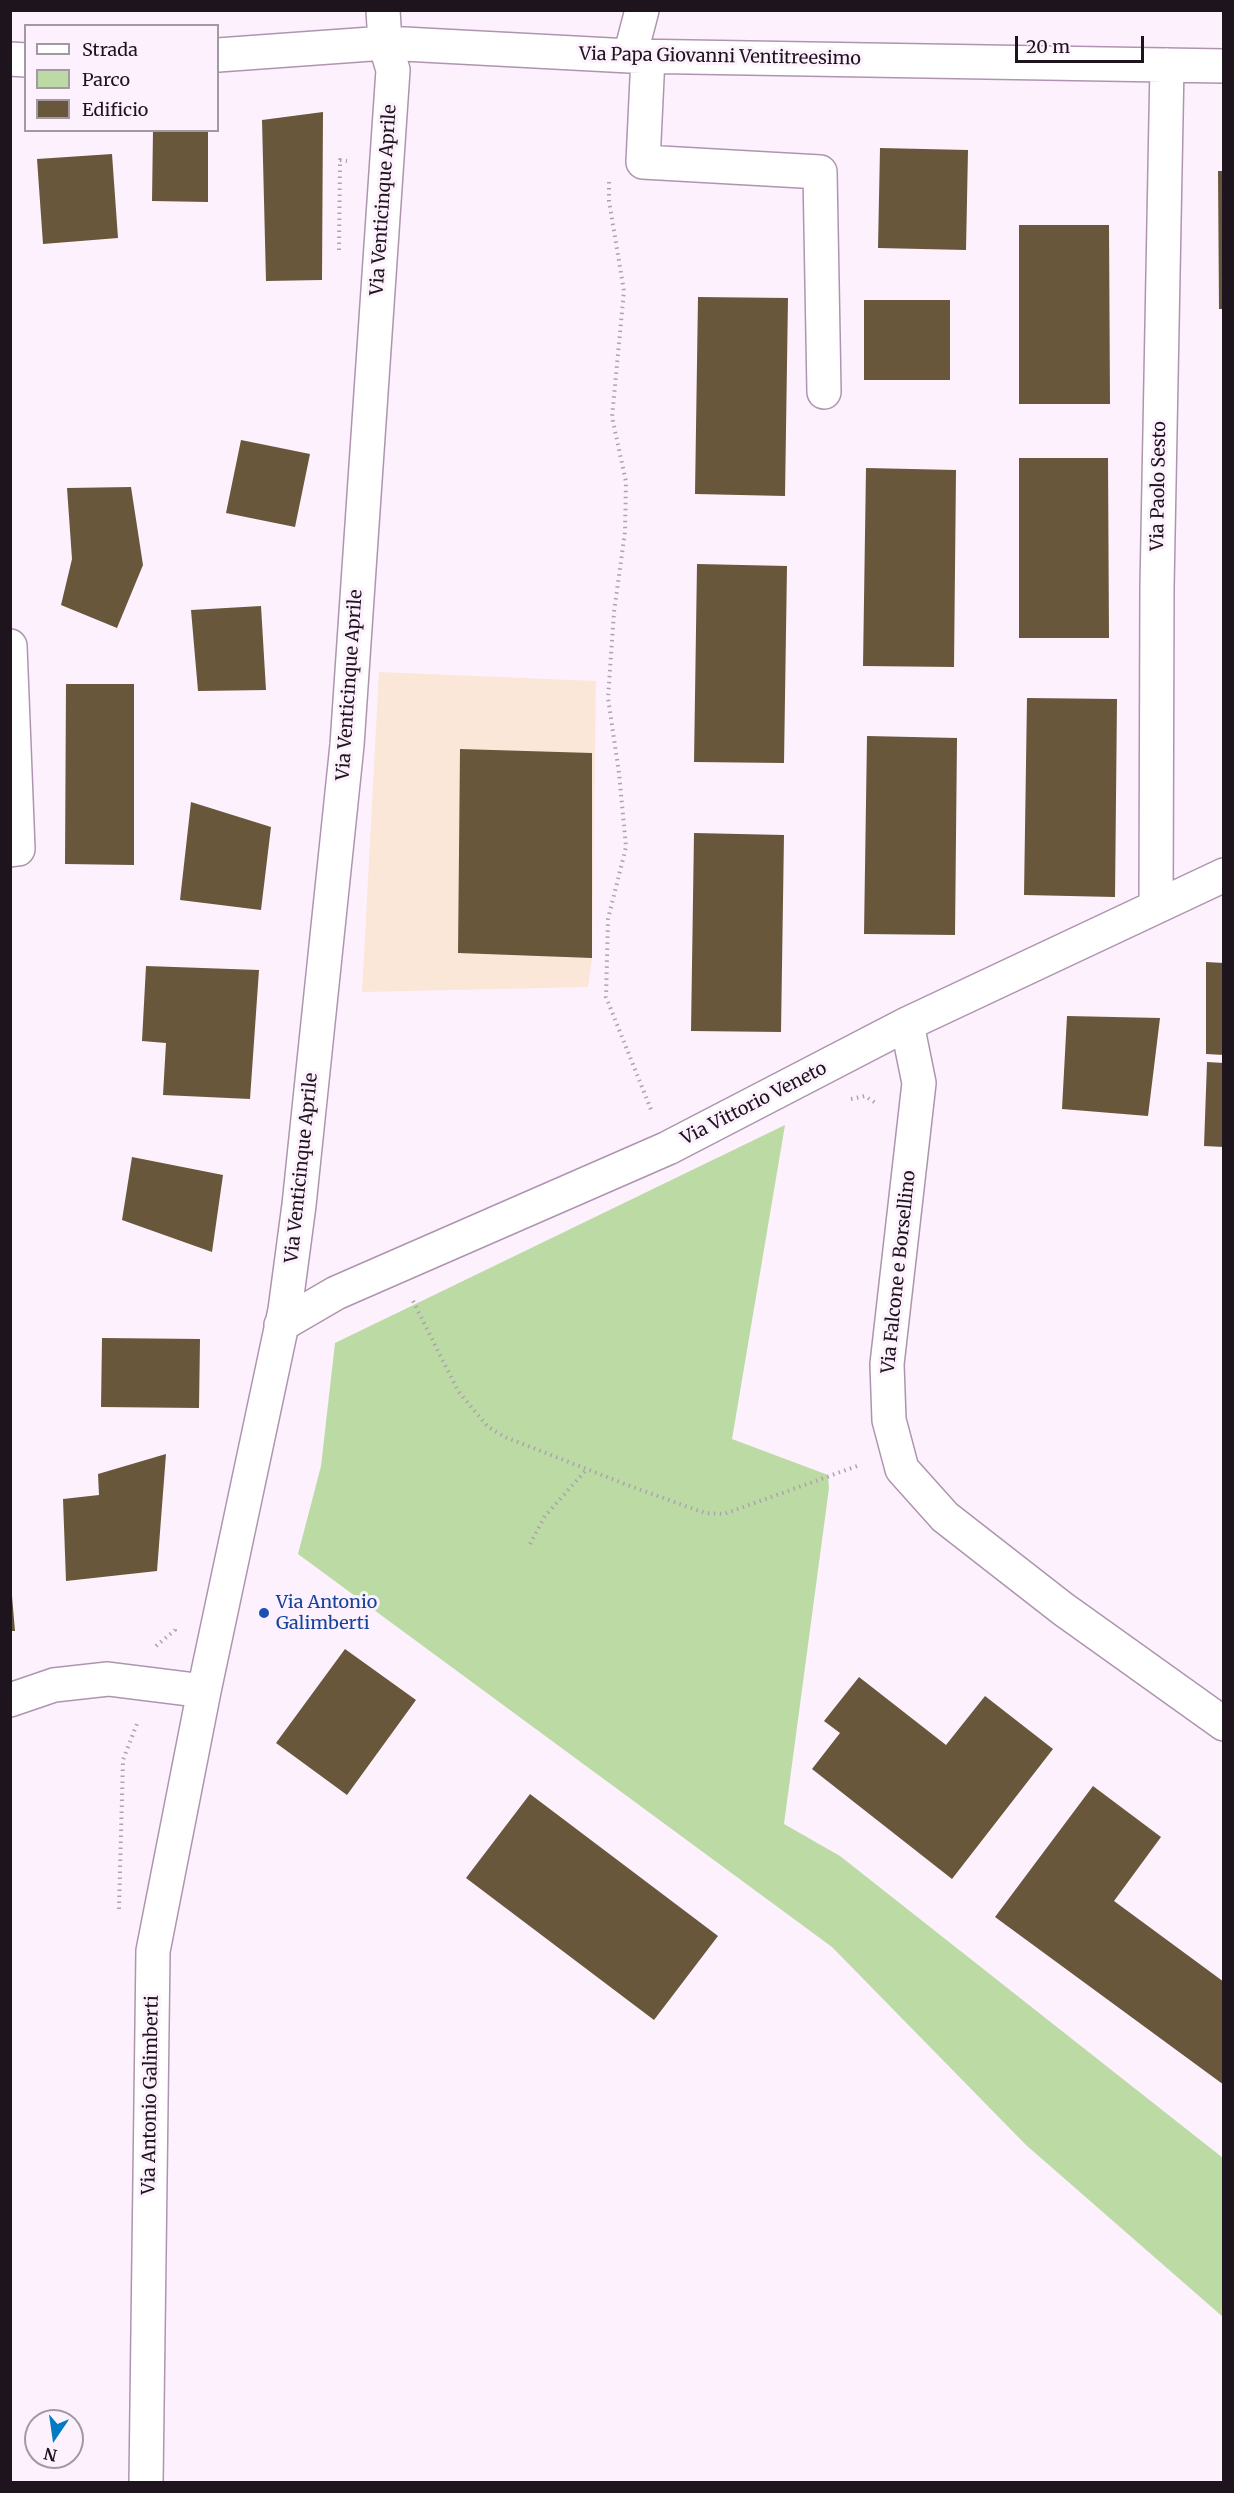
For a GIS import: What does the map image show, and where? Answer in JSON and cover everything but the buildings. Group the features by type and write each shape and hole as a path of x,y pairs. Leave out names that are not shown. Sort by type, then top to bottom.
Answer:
{"street":[{"name":"Via Venticinque Aprile","path":"281,1325 299,1205 347,745 393,70 384,43 383,10"},
{"path":"642,10 639,56 643,162 820,172 824,392"},
{"name":"Via Papa Giovanni Ventitreesimo","path":"219,55 384,43 639,56 1224,66"},
{"name":"Via Paolo Sesto","path":"1156,906 1157,587 1167,65"},
{"path":"10,646 18,849 10,850"},
{"name":"Via Vittorio Veneto","path":"281,1325 336,1293 668,1148 907,1024 1224,875"},
{"name":"Via Falcone e Borsellino","path":"907,1024 919,1083 887,1364 890,1420 902,1469 945,1517 1063,1609 1224,1724"},
{"name":"Via Antonio Galimberti","path":"146,2482 153,1951 204,1691 281,1325"},
{"path":"10,1700 54,1685 108,1679 204,1691"}],"path":[{"path":"338,261 340,159 386,168"},
{"path":"609,178 609,201 624,291 612,417 626,482 625,532 614,612 608,698 619,773 626,847 608,918 606,997 637,1078 668,1148"},
{"path":"849,1100 865,1096 880,1106"},
{"path":"410,1295 458,1391 488,1427 505,1437 705,1513 724,1514 863,1464 860,1454"},
{"path":"530,1544 545,1516 587,1469"},
{"path":"118,1914 123,1760 141,1714 148,1653 175,1629 177,1618"}],"shaded area":[{"path":"379,672 596,681 592,958 588,987 362,992"}],"green space":[{"path":"785,1125 732,1439 828,1475 829,1488 784,1824 840,1856 1223,2158 1223,2317 1026,2145 832,1947 298,1554 321,1466 335,1343"}],"place":[{"name":"Via Antonio Galimberti","path":"264,1613"}]}
